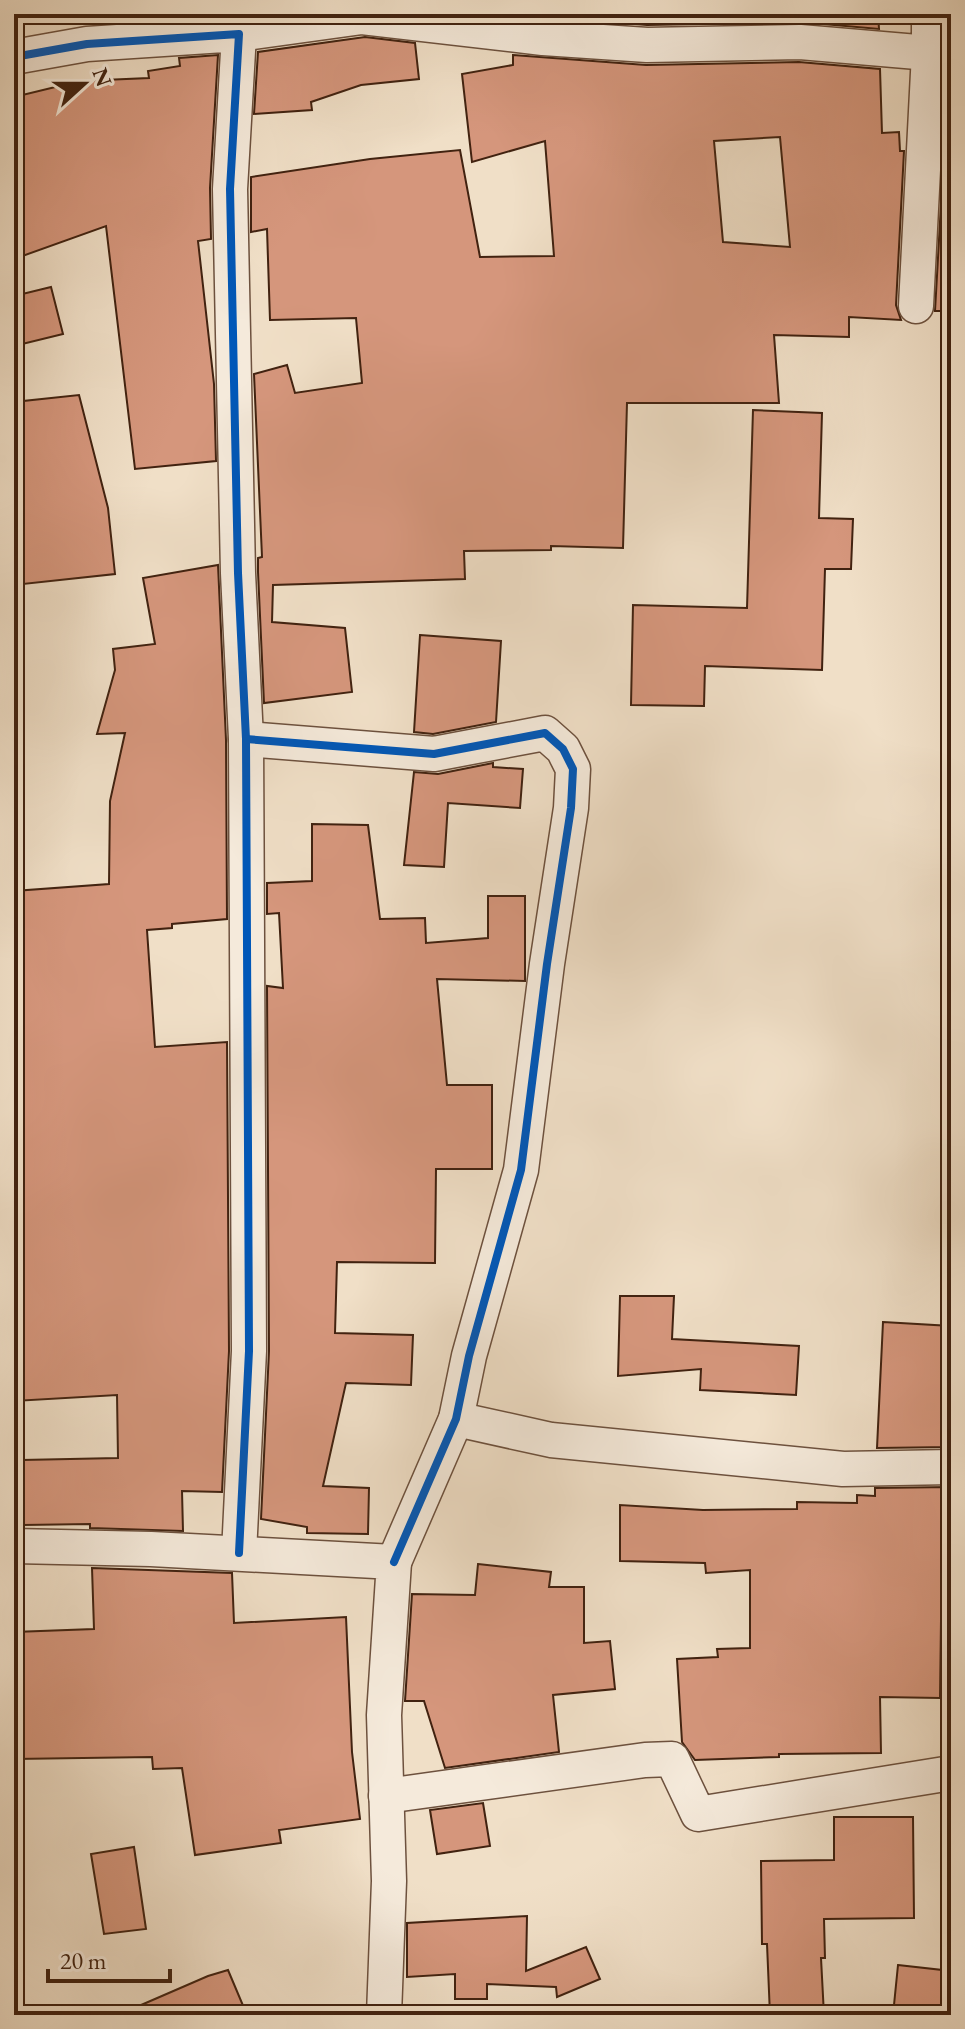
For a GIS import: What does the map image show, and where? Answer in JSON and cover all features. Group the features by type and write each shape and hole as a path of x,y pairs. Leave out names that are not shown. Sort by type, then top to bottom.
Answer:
{"street":[{"path":"916,306 929,14"},
{"path":"14,57 87,44 239,34 362,17 647,45 800,42 929,53"},
{"path":"239,34 230,189 238,573 246,739 249,1351 239,1553"},
{"path":"246,739 434,754 545,733 563,749 573,769 571,808 547,964 521,1170 469,1356 456,1419 394,1562 384,1715 389,1881 384,2015"},
{"path":"456,1419 551,1440 843,1469 951,1467"},
{"path":"14,1546 239,1553 394,1562"},
{"path":"386,1796 645,1760 672,1759 698,1814 951,1773"}],"building":[{"path":"515,14 878,14 879,29 800,22 647,25"},
{"path":"365,37 415,43 419,79 361,85 311,102 312,110 254,114 258,52"},
{"path":"218,55 210,188 211,239 198,241 214,384 216,461 135,469 106,226 14,259 14,97 80,81 149,78 148,71 180,66 179,58"},
{"path":"513,55 646,65 799,62 880,69 882,133 899,132 900,151 904,151 896,305 901,320 849,317 849,337 774,335 779,403 627,403 623,548 551,546 551,550 464,551 465,579 273,585 272,622 345,628 352,692 264,703 258,572 258,558 262,557 254,374 287,365 295,393 362,383 356,318 270,320 267,229 251,232 251,177 370,159 460,150 480,257 554,256 545,141 472,162 462,74 513,65","holes":["780,137 790,247 723,242 714,141"]},
{"path":"944,151 951,152 951,311 935,311"},
{"path":"51,287 63,334 14,346 14,296"},
{"path":"79,395 108,508 115,574 14,585 14,402"},
{"path":"753,410 822,413 819,518 853,519 851,569 825,569 822,670 705,666 704,706 631,705 633,605 747,608"},
{"path":"218,565 226,740 227,919 172,924 172,928 147,930 155,1047 227,1042 229,1351 222,1492 182,1491 183,1531 90,1528 90,1524 23,1525 22,1460 118,1458 117,1395 14,1401 14,891 109,884 110,801 125,733 97,734 115,670 113,649 155,644 143,578"},
{"path":"420,635 501,641 496,722 433,734 414,732"},
{"path":"493,763 493,767 523,769 520,808 448,803 444,867 404,865 414,772 438,774"},
{"path":"312,824 368,825 380,919 425,918 426,943 488,938 488,896 525,896 525,981 437,979 447,1085 492,1085 492,1169 436,1169 435,1263 337,1262 335,1333 413,1335 411,1385 346,1383 323,1486 369,1488 368,1534 307,1533 307,1527 261,1519 269,1351 267,986 283,988 279,913 267,914 267,883 312,881"},
{"path":"620,1296 674,1296 672,1339 799,1346 796,1395 700,1390 701,1369 618,1376"},
{"path":"883,1322 951,1326 951,1447 877,1448"},
{"path":"951,1487 951,1621 941,1620 940,1698 880,1697 881,1753 779,1754 779,1757 695,1760 682,1742 677,1659 718,1657 717,1649 750,1648 750,1570 706,1573 705,1563 620,1561 620,1505 703,1510 797,1509 797,1502 857,1503 857,1495 875,1496 875,1488"},
{"path":"478,1564 551,1572 549,1587 584,1587 584,1643 610,1641 615,1689 553,1695 559,1752 445,1768 424,1701 405,1701 412,1594 475,1595"},
{"path":"92,1568 232,1573 234,1623 346,1617 352,1752 360,1819 279,1830 281,1843 195,1855 182,1768 153,1769 152,1757 14,1759 14,1632 94,1629"},
{"path":"483,1803 490,1846 437,1854 430,1810"},
{"path":"834,1817 913,1817 914,1918 824,1919 825,1958 821,1958 824,2015 770,2015 767,1944 762,1944 761,1861 834,1860"},
{"path":"134,1847 146,1929 104,1934 91,1854"},
{"path":"527,1916 526,1971 586,1947 600,1979 557,1997 556,1987 487,1984 487,1999 455,1999 455,1974 407,1977 407,1923"},
{"path":"898,1965 951,1971 951,2015 893,2015"},
{"path":"228,1970 247,2015 118,2015 208,1976"}],"cycle path":[{"path":"14,57 87,44 239,34 230,189 238,573 246,739 249,1351 239,1553"},
{"path":"246,739 434,754 545,733 563,749 573,769 571,808 547,964 521,1170 469,1356 456,1419 394,1562"}]}
